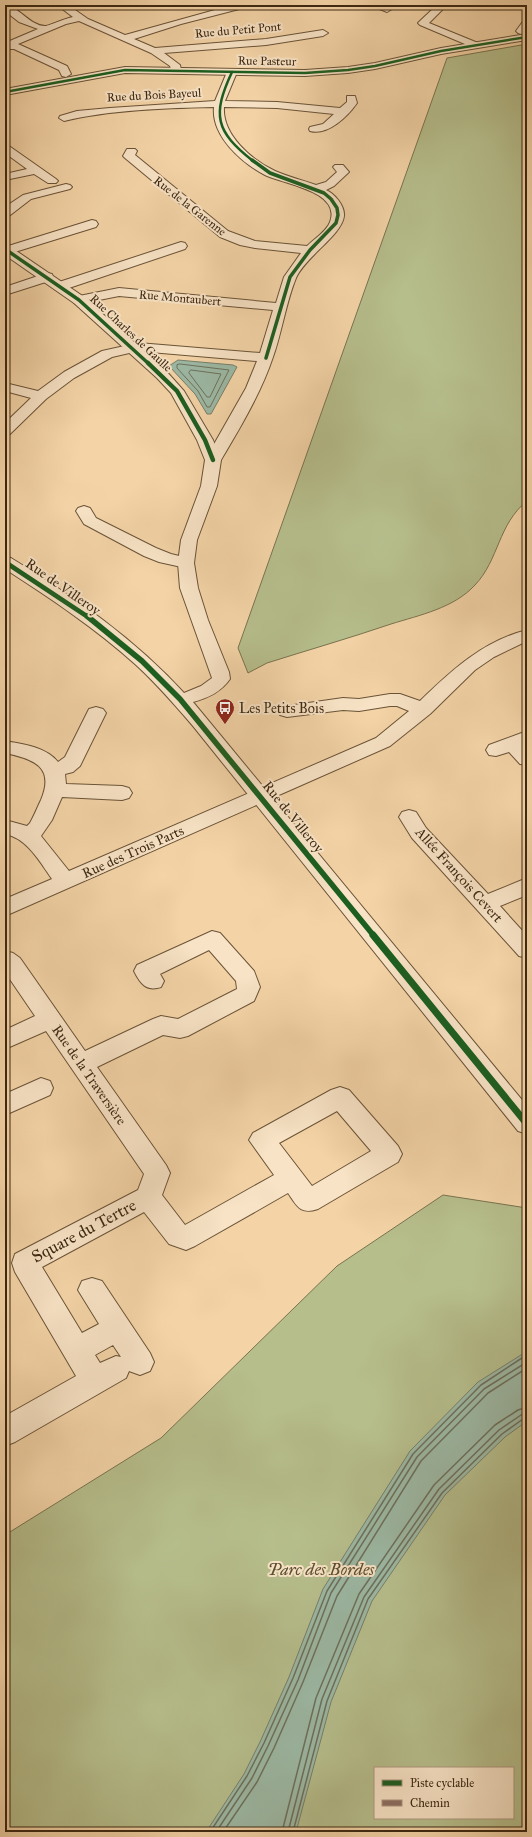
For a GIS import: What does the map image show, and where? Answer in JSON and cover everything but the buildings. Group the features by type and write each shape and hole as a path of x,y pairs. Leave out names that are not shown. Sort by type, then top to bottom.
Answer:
{"street":[{"path":"65,5 81,18 154,51 175,65 177,68 176,70"},
{"path":"126,38 178,22 244,5"},
{"path":"375,5 387,9"},
{"path":"442,5 424,21 424,25 475,45"},
{"path":"5,6 22,20 46,29"},
{"path":"7,46 46,29 70,20 81,18"},
{"path":"524,34 527,22"},
{"name":"Rue du Petit Pont","path":"154,51 266,42 323,33"},
{"name":"Rue Pasteur","path":"5,92 113,72 139,70 305,73 348,70 524,34"},
{"path":"7,46 17,47 63,68 66,74"},
{"path":"180,700 205,692 216,686 221,680 220,672 199,620 189,588 186,563 189,540 208,486 213,460 253,388 266,358 290,277 310,250 331,230 338,215 337,208 331,199 317,189 271,173 260,167 235,146 221,124 220,118 220,105 223,88 232,72"},
{"path":"314,129 327,126 352,103 351,98"},
{"name":"Rue du Bois Bayeul","path":"64,118 77,114 136,108 220,105 266,105 343,112"},
{"path":"5,213 27,197 61,188 6,149"},
{"name":"Rue de la Garenne","path":"131,151 129,156 224,234 241,242 251,244 310,250"},
{"path":"317,189 336,179 343,172 338,168"},
{"path":"8,179 36,170"},
{"path":"5,250 92,224"},
{"path":"61,286 181,246"},
{"name":"Rue Charles de Gaulle","path":"5,250 80,300 162,375 177,391 205,440 213,460"},
{"path":"5,291 47,277"},
{"name":"Rue Montaubert","path":"80,300 119,292 281,307"},
{"path":"5,431 41,396 69,375 88,363 107,354 132,347 151,347 266,358"},
{"path":"5,387 41,396"},
{"path":"84,511 90,521 150,552 165,558 186,563"},
{"name":"Rue de Villeroy","path":"5,562 60,597 118,640 158,676 261,797 527,1124"},
{"name":"Rue des Trois Parts","path":"5,908 261,797 383,742 398,733 468,667 483,655 527,635"},
{"path":"287,711 343,704 359,705 390,700 400,700 423,710"},
{"path":"53,769 66,767 73,761 96,714"},
{"path":"511,744 527,759"},
{"path":"5,747 34,754 45,761 53,769 56,778 55,790 42,824 30,836"},
{"path":"55,790 122,793"},
{"name":"Allée François Cevert","path":"408,817 419,833 527,950"},
{"path":"5,827 19,830 30,836 65,882"},
{"path":"484,904 527,886"},
{"path":"81,1064 161,1024 180,1028 246,996 249,987 246,977 212,939 145,971 153,981"},
{"name":"Rue de la Traversière","path":"5,959 12,964 157,1173 148,1197"},
{"path":"5,1040 50,1019"},
{"path":"7,1100 41,1088"},
{"path":"340,1097 389,1154 309,1201 291,1178 262,1140 340,1097"},
{"path":"148,1197 178,1236 186,1238 291,1178"},
{"name":"Square du Tertre","path":"117,1371 77,1350 25,1262 148,1197"},
{"path":"5,1432 117,1371 117,1328 92,1290"},
{"path":"77,1350 117,1328"}],"green space":[{"path":"527,44 527,501 517,510 510,520 483,575 467,593 457,600 425,614 267,663 248,673 238,648 447,58"},
{"name":"Parc des Bordes","path":"443,1195 527,1208 527,1832 5,1832 5,1535 161,1438 337,1266"}],"water":[{"path":"178,360 233,365 237,367 211,414 207,414 195,394 169,366"},
{"path":"527,1353 527,1421 505,1437 445,1495 372,1601 331,1702 296,1832 206,1832 244,1774 260,1742 289,1677 323,1589 410,1451 478,1382 521,1355"}],"marked path":[{"path":"63,6 70,5"}],"cycle path":[{"path":"5,92 125,70 305,73 348,70 375,66 441,51 527,37"},
{"path":"232,72 222,94 219,106 219,118 221,126 226,134 239,150 263,169 277,176 311,187 324,193 331,199 337,208 338,215 336,223 331,230 310,250 290,277 266,358"},
{"path":"5,249 79,300 162,375 177,391 205,440 213,460"},
{"path":"5,562 45,587 105,630 142,661 175,693 527,1124"}],"place":[{"name":"Les Petits Bois","path":"225,725"}]}
